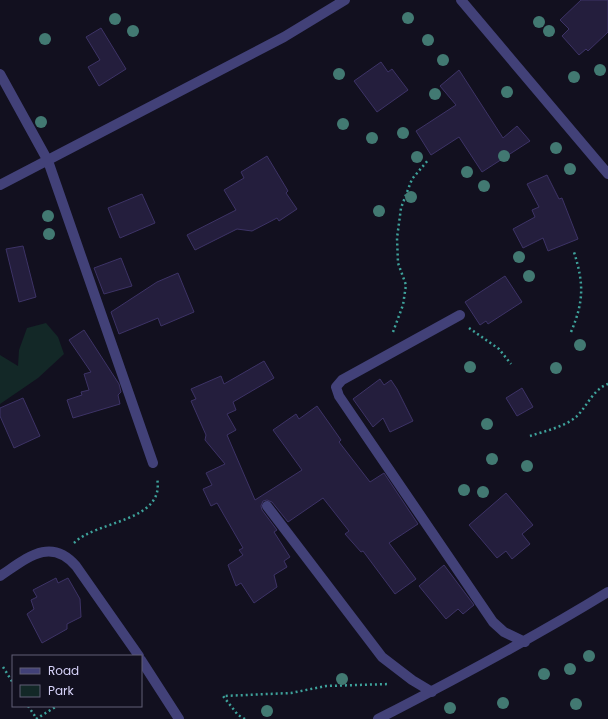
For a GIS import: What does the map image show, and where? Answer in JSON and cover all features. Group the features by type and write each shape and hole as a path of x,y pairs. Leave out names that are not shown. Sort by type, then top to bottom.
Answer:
{"street":[{"path":"0,186 284,37 345,0"},
{"path":"461,0 608,174"},
{"path":"0,74 48,161 153,463"},
{"path":"457,316 381,357 342,380 336,387 339,396 493,622 504,632 525,642"},
{"path":"267,506 382,657 412,680 432,692"},
{"path":"0,576 36,553 58,551 68,556 138,655"},
{"path":"378,719 525,642 608,592"},
{"path":"142,662 179,719"}],"path":[{"path":"381,357 385,345 395,329 403,305 406,285 398,264 397,238 402,208 412,179 429,159"},
{"path":"571,332 580,311 581,294 580,274 574,252"},
{"path":"457,316 499,349 511,364"},
{"path":"530,436 558,426 576,417 589,399 608,384"},
{"path":"68,556 74,543 83,535 145,511 156,497 158,485 153,463"},
{"path":"3,667 12,681"},
{"path":"245,719 238,715 223,696 292,693 326,686 373,685 412,680"},
{"path":"29,707 36,719 55,707"}],"green space":[{"path":"46,323 58,337 64,354 38,378 0,404 0,355 18,366 19,350 27,328"}],"building":[{"path":"581,0 608,0 608,32 588,51 586,49 579,55 562,36 569,29 560,20"},
{"path":"101,28 126,69 99,86 88,67 100,60 86,37"},
{"path":"381,62 388,72 392,69 408,90 377,112 354,81"},
{"path":"459,70 503,138 517,126 530,141 482,172 459,137 431,155 416,131 456,105 440,86"},
{"path":"267,156 288,191 286,193 297,209 279,221 277,218 252,231 237,229 195,250 187,235 236,210 224,190 244,178 241,172"},
{"path":"547,175 559,199 562,198 578,239 548,251 543,238 523,248 513,229 535,217 532,210 539,207 527,184"},
{"path":"142,194 155,223 120,238 108,208"},
{"path":"23,246 36,297 19,302 6,249"},
{"path":"121,258 132,286 104,294 94,268"},
{"path":"178,273 194,312 161,326 158,318 119,334 111,312 157,282"},
{"path":"505,276 522,302 488,324 486,321 480,325 465,302"},
{"path":"84,330 119,384 121,392 118,395 120,404 73,418 67,400 82,395 81,392 89,390 84,374 91,372 69,340"},
{"path":"264,361 274,378 233,402 236,410 227,414 236,430 227,435 255,500 302,470 273,430 296,414 299,419 317,406 341,440 339,442 370,482 384,473 418,524 389,543 416,579 395,594 363,551 361,552 345,534 349,531 323,498 288,522 272,502 267,500 263,501 261,506 262,510 277,530 274,532 290,557 284,561 287,567 274,575 277,587 254,603 241,583 236,586 228,565 243,555 239,550 243,548 217,503 211,506 203,489 212,485 206,473 225,464 205,440 206,435 191,401 196,399 191,389 221,376 224,384"},
{"path":"380,379 384,385 391,380 413,421 390,432 383,418 373,427 353,399"},
{"path":"522,388 533,407 517,416 506,398"},
{"path":"23,398 40,436 14,448 0,416 0,408"},
{"path":"506,493 533,525 522,534 530,544 512,559 506,551 497,558 469,525"},
{"path":"444,565 474,605 463,614 458,609 446,619 419,586"},
{"path":"56,578 58,583 68,578 80,599 81,617 67,624 67,629 42,643 27,614 34,609 31,600 37,597 33,590"}]}
